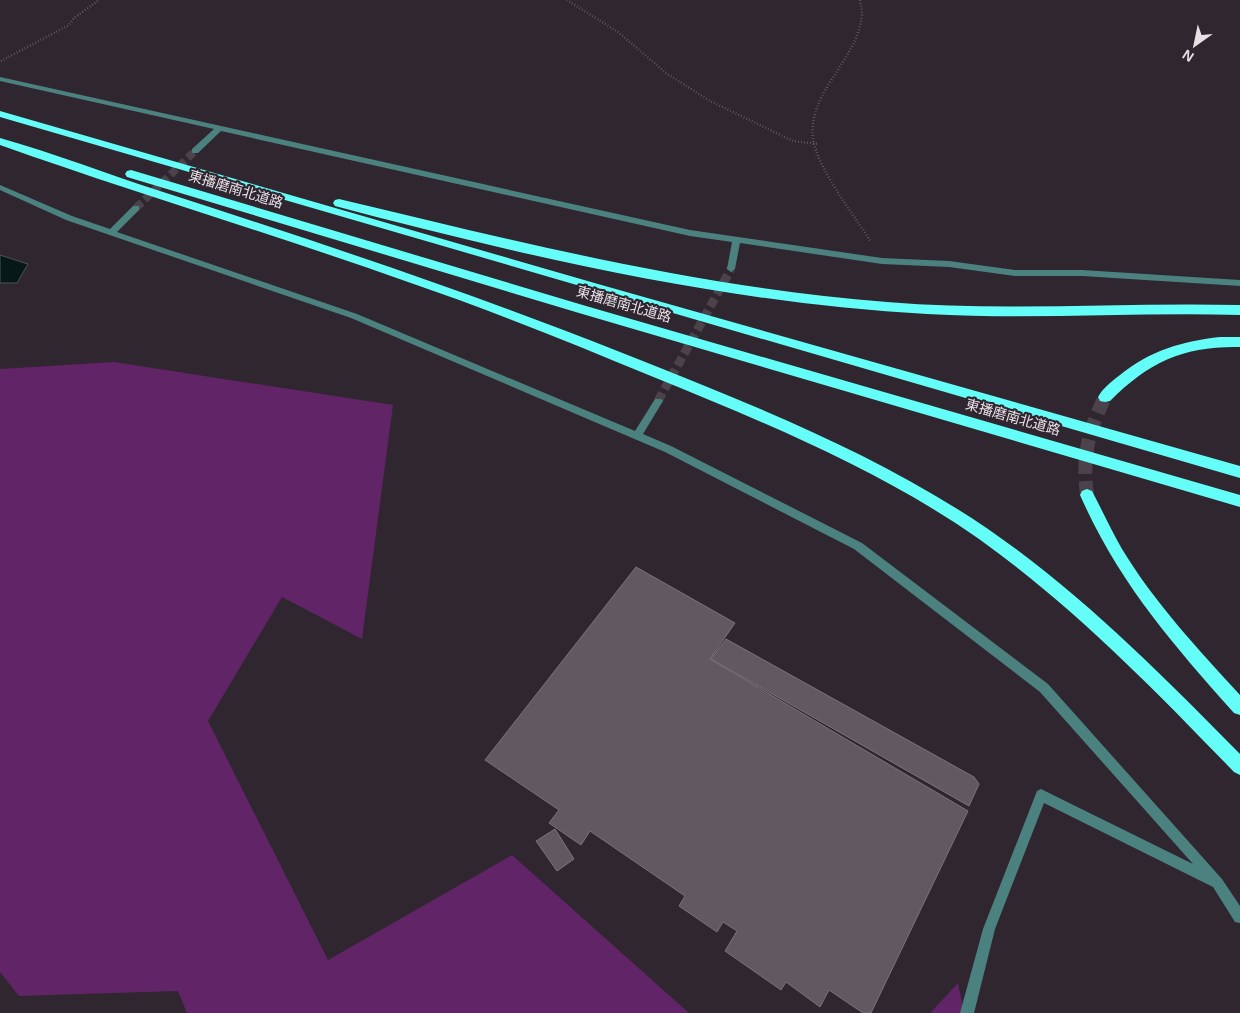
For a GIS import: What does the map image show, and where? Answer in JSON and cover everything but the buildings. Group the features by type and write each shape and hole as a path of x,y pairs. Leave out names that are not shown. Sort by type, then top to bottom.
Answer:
{"highway":[{"name":"東播磨南北道路","path":"0,114 597,288 1240,472"},
{"name":"東播磨南北道路","path":"0,135 584,310 1240,501"},
{"path":"0,141 380,267 489,307 725,400 869,465 983,534 1039,576 1120,645 1240,766"},
{"path":"141,155 528,248 684,282 820,300 892,307 971,311 1240,310"},
{"path":"1105,397 1122,378 1143,363 1172,350 1204,344 1240,342"},
{"path":"1087,495 1099,526 1120,562 1182,641 1240,707"}],"street":[{"path":"0,79 690,233 882,261 949,264 1015,273 1082,273 1240,283"},
{"path":"195,151 218,129"},
{"path":"0,187 69,218 354,316 668,449 858,546 1036,682 1050,695 1218,883 1240,917"},
{"path":"111,232 136,208"},
{"path":"731,269 736,240"},
{"path":"637,436 658,401"},
{"path":"967,1013 989,930 1041,795 1218,883"}],"path":[{"path":"0,62 69,25 74,18 99,0"},
{"path":"567,0 618,32 666,73 710,100 793,141 818,144"},
{"path":"860,0 863,9 857,36 832,76 813,126 813,138 817,152 882,261"}],"shaded area":[{"path":"0,255 28,264 17,283 0,283"},
{"path":"114,362 393,405 362,639 282,597 208,721 328,960 512,855 689,1013 187,1013 178,991 19,996 0,972 0,369"},
{"path":"958,983 964,1013 930,1013"}],"tunnel":[{"path":"136,208 195,151"},
{"path":"658,401 731,269"},
{"path":"1087,495 1085,468 1088,444 1094,422 1105,397"}]}
